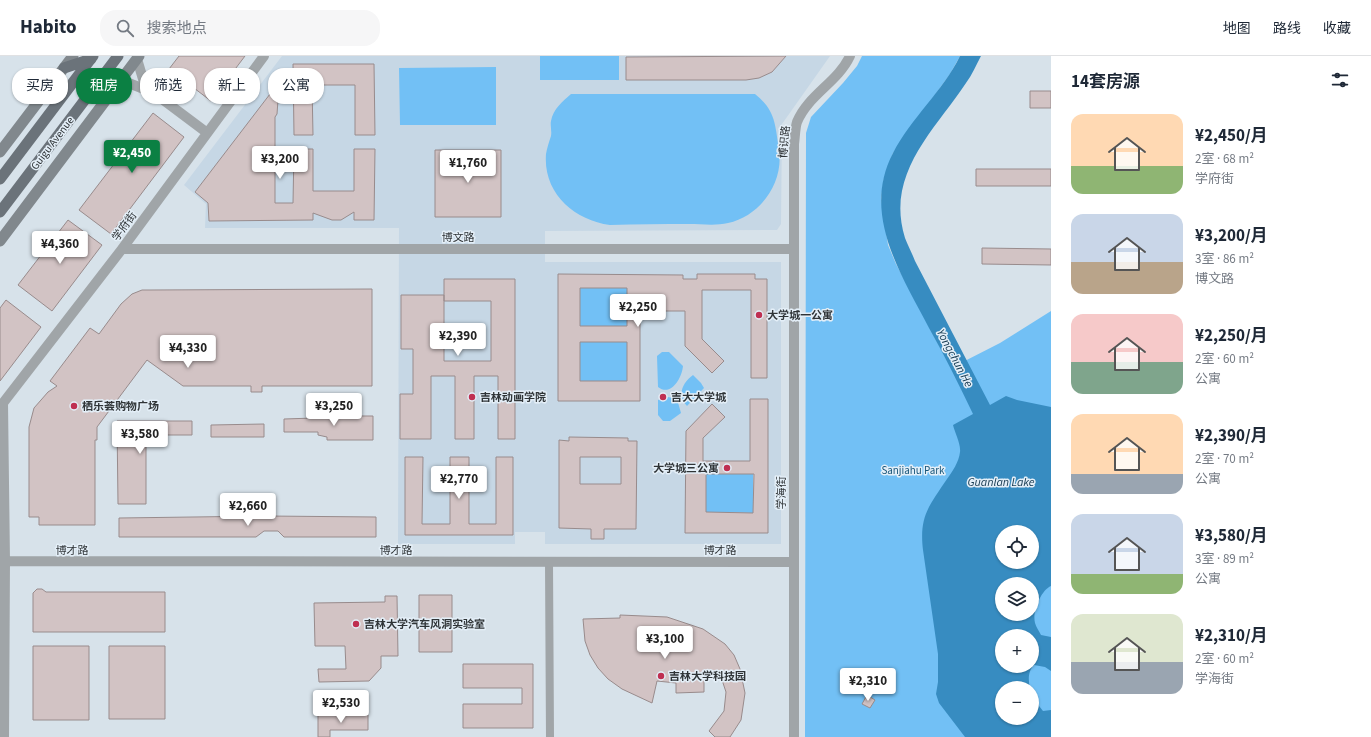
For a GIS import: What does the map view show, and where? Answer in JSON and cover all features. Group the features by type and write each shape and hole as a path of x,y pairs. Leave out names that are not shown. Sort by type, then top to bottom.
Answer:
{"main road":[{"path":"64,68 73,56"},
{"name":"Guigu Avenue","path":"109,68 118,56"},
{"path":"64,68 92,58"},
{"name":"Guigu Avenue","path":"0,179 92,58"},
{"path":"130,68 138,58"},
{"path":"0,152 37,104"},
{"name":"Guigu Avenue","path":"0,212 82,104"},
{"path":"0,241 103,104"}],"street":[{"name":"学府街","path":"2,405 122,249 206,132 264,56"},
{"name":"博识路","path":"793,248 794,144 797,123 810,101 838,73 850,56"},
{"path":"138,58 140,68"},
{"path":"169,104 206,132"},
{"name":"博文路","path":"122,249 793,248"},
{"name":"学海街","path":"793,248 794,737"},
{"path":"2,405 4,737"},
{"name":"博才路","path":"3,561 793,562"},
{"path":"549,562 550,737"}],"shaded area":[{"name":"吉林动画学院","path":"282,56 830,56 782,124 781,224 777,230 545,231 545,262 781,262 781,544 545,544 545,532 515,532 515,544 398,544 399,228 205,228 206,204 184,185 246,104 260,104 260,85 268,74 268,104 324,104 324,68 273,68"}],"green space":[{"path":"540,56 619,56 619,80 540,80"},
{"name":"Sanjiahu Park","path":"862,56 960,56 950,74 893,153 884,178 881,198 888,245 896,264 951,368 1000,343 1051,311 1051,737 805,737 806,133 811,117 857,66"},
{"path":"496,67 496,125 400,125 399,68"},
{"path":"571,94 755,94 767,106 775,126 780,162 778,174 773,186 760,206 740,219 723,224 610,225 584,217 573,211 555,192 546,168 546,154 551,136 552,117 559,106"},
{"path":"580,288 627,288 627,326 580,326"},
{"path":"580,342 627,342 627,381 580,381"},
{"path":"662,352 669,352 683,366 678,381 667,390 658,387 657,356"},
{"path":"693,375 704,388 687,406 682,398 682,389 689,378"},
{"path":"668,397 677,399 681,413 670,421 663,421 658,415 658,400"},
{"path":"706,474 753,474 753,513 706,512"}],"water":[{"name":"Guanlan Lake","path":"960,56 981,56 968,80 927,136 916,154 907,173 902,194 901,215 905,238 915,261 990,405 1006,396 1017,400 1051,407 1051,586 1047,588 1039,600 1039,577 995,577 995,621 1034,621 1038,629 995,629 995,673 1030,673 1029,681 995,681 995,725 1039,725 1039,706 1043,711 1051,710 1051,737 965,737 939,703 936,694 938,682 938,654 923,550 922,538 924,520 930,504 957,463 960,446 953,425 973,414 897,265 888,243 883,221 881,198 884,176 900,140 945,81"},
{"name":"Guanlan Lake","path":"1039,631 1041,635 1051,637 1051,671 1045,667 1039,666"}],"building":[{"path":"179,56 245,56 236,68 204,68 204,96 196,90 196,68 170,68"},
{"path":"786,56 772,72 759,78 746,80 626,80 626,57"},
{"path":"293,64 374,64 375,135 355,135 355,85 324,85 324,68 293,68"},
{"path":"1030,91 1051,91 1051,108 1030,108"},
{"path":"268,97 268,104 278,104 277,114 275,117 275,203 293,203 294,149 313,149 313,191 354,191 354,149 375,149 374,220 354,220 354,212 341,220 332,220 313,213 313,220 209,221 208,203 195,192"},
{"path":"294,104 312,104 313,135 294,135"},
{"path":"153,113 184,137 111,234 79,210"},
{"path":"435,150 501,150 501,217 435,217"},
{"path":"976,169 1051,169 1051,186 976,186"},
{"path":"68,220 102,245 52,311 18,285"},
{"path":"982,248 1051,249 1051,265 982,264"},
{"path":"558,274 683,275 683,279 697,279 697,274 755,274 755,279 767,279 767,378 751,378 751,290 702,290 702,339 724,361 712,373 685,346 685,311 640,311 640,401 558,401","holes":["580,288 627,288 627,326 580,326","580,342 627,342 627,381 580,381"]},
{"path":"444,279 515,279 515,439 498,439 498,376 474,376 474,439 455,439 455,376 431,376 431,439 400,439 400,394 413,394 413,349 401,349 401,295 444,295","holes":["444,301 491,301 491,361 444,361"]},
{"name":"栖乐荟购物广场","path":"372,289 372,386 262,386 262,392 251,392 251,386 183,386 147,360 97,427 97,440 95,440 95,525 39,525 39,517 29,517 29,427 34,408 48,392 57,386 50,381 90,328 99,334 121,304 132,294 142,290"},
{"path":"6,300 41,327 0,381 0,308"},
{"name":"大学城三公寓","path":"750,399 768,399 768,533 685,533 686,431 712,404 725,417 703,438 703,461 750,461","holes":["706,474 754,474 753,513 706,512"]},
{"path":"314,416 373,416 373,440 327,440 327,437 318,435 318,432 284,432 284,419 314,418"},
{"path":"117,421 192,421 192,435 146,435 146,504 118,504"},
{"path":"264,424 264,437 211,437 211,425"},
{"path":"569,437 628,438 628,441 637,441 636,529 604,529 604,539 591,539 591,529 559,528 559,440 569,441","holes":["580,457 621,457 621,484 580,484"]},
{"path":"405,457 423,457 422,524 450,524 450,457 469,457 469,524 496,524 496,457 513,457 513,535 405,535"},
{"path":"267,516 376,517 376,537 284,537 278,531 264,531 256,537 119,537 119,518"},
{"path":"37,589 42,589 46,592 165,592 165,632 33,632 33,593"},
{"path":"419,595 452,595 452,652 419,652"},
{"name":"吉林大学汽车风洞实验室","path":"385,596 397,596 398,656 381,656 381,668 369,681 319,682 318,669 346,669 345,646 315,646 314,603 385,602"},
{"name":"吉林大学科技园","path":"620,615 667,617 703,629 725,644 734,655 740,669 745,693 741,720 730,737 715,737 709,731 724,711 726,692 720,674 704,681 704,692 676,693 676,683 657,681 652,703 622,689 608,679 598,668 590,655 585,641 583,619 620,618"},
{"path":"33,646 89,646 89,720 33,720"},
{"path":"109,646 165,646 165,719 109,719"},
{"path":"463,664 533,664 533,728 463,728 463,704 522,704 522,688 463,688"},
{"path":"867,695 875,700 870,708 862,704"},
{"path":"318,715 368,715 368,730 330,730 330,737 318,737"}],"place":[{"name":"大学城一公寓","path":"759,315"},
{"name":"吉林动画学院","path":"472,397"},
{"name":"吉大大学城","path":"663,397"},
{"name":"栖乐荟购物广场","path":"74,406"},
{"name":"大学城三公寓","path":"727,468"},
{"name":"吉林大学汽车风洞实验室","path":"356,624"},
{"name":"吉林大学科技园","path":"661,676"}],"water label":[{"name":"Yongchun He","path":"955,358"}]}
